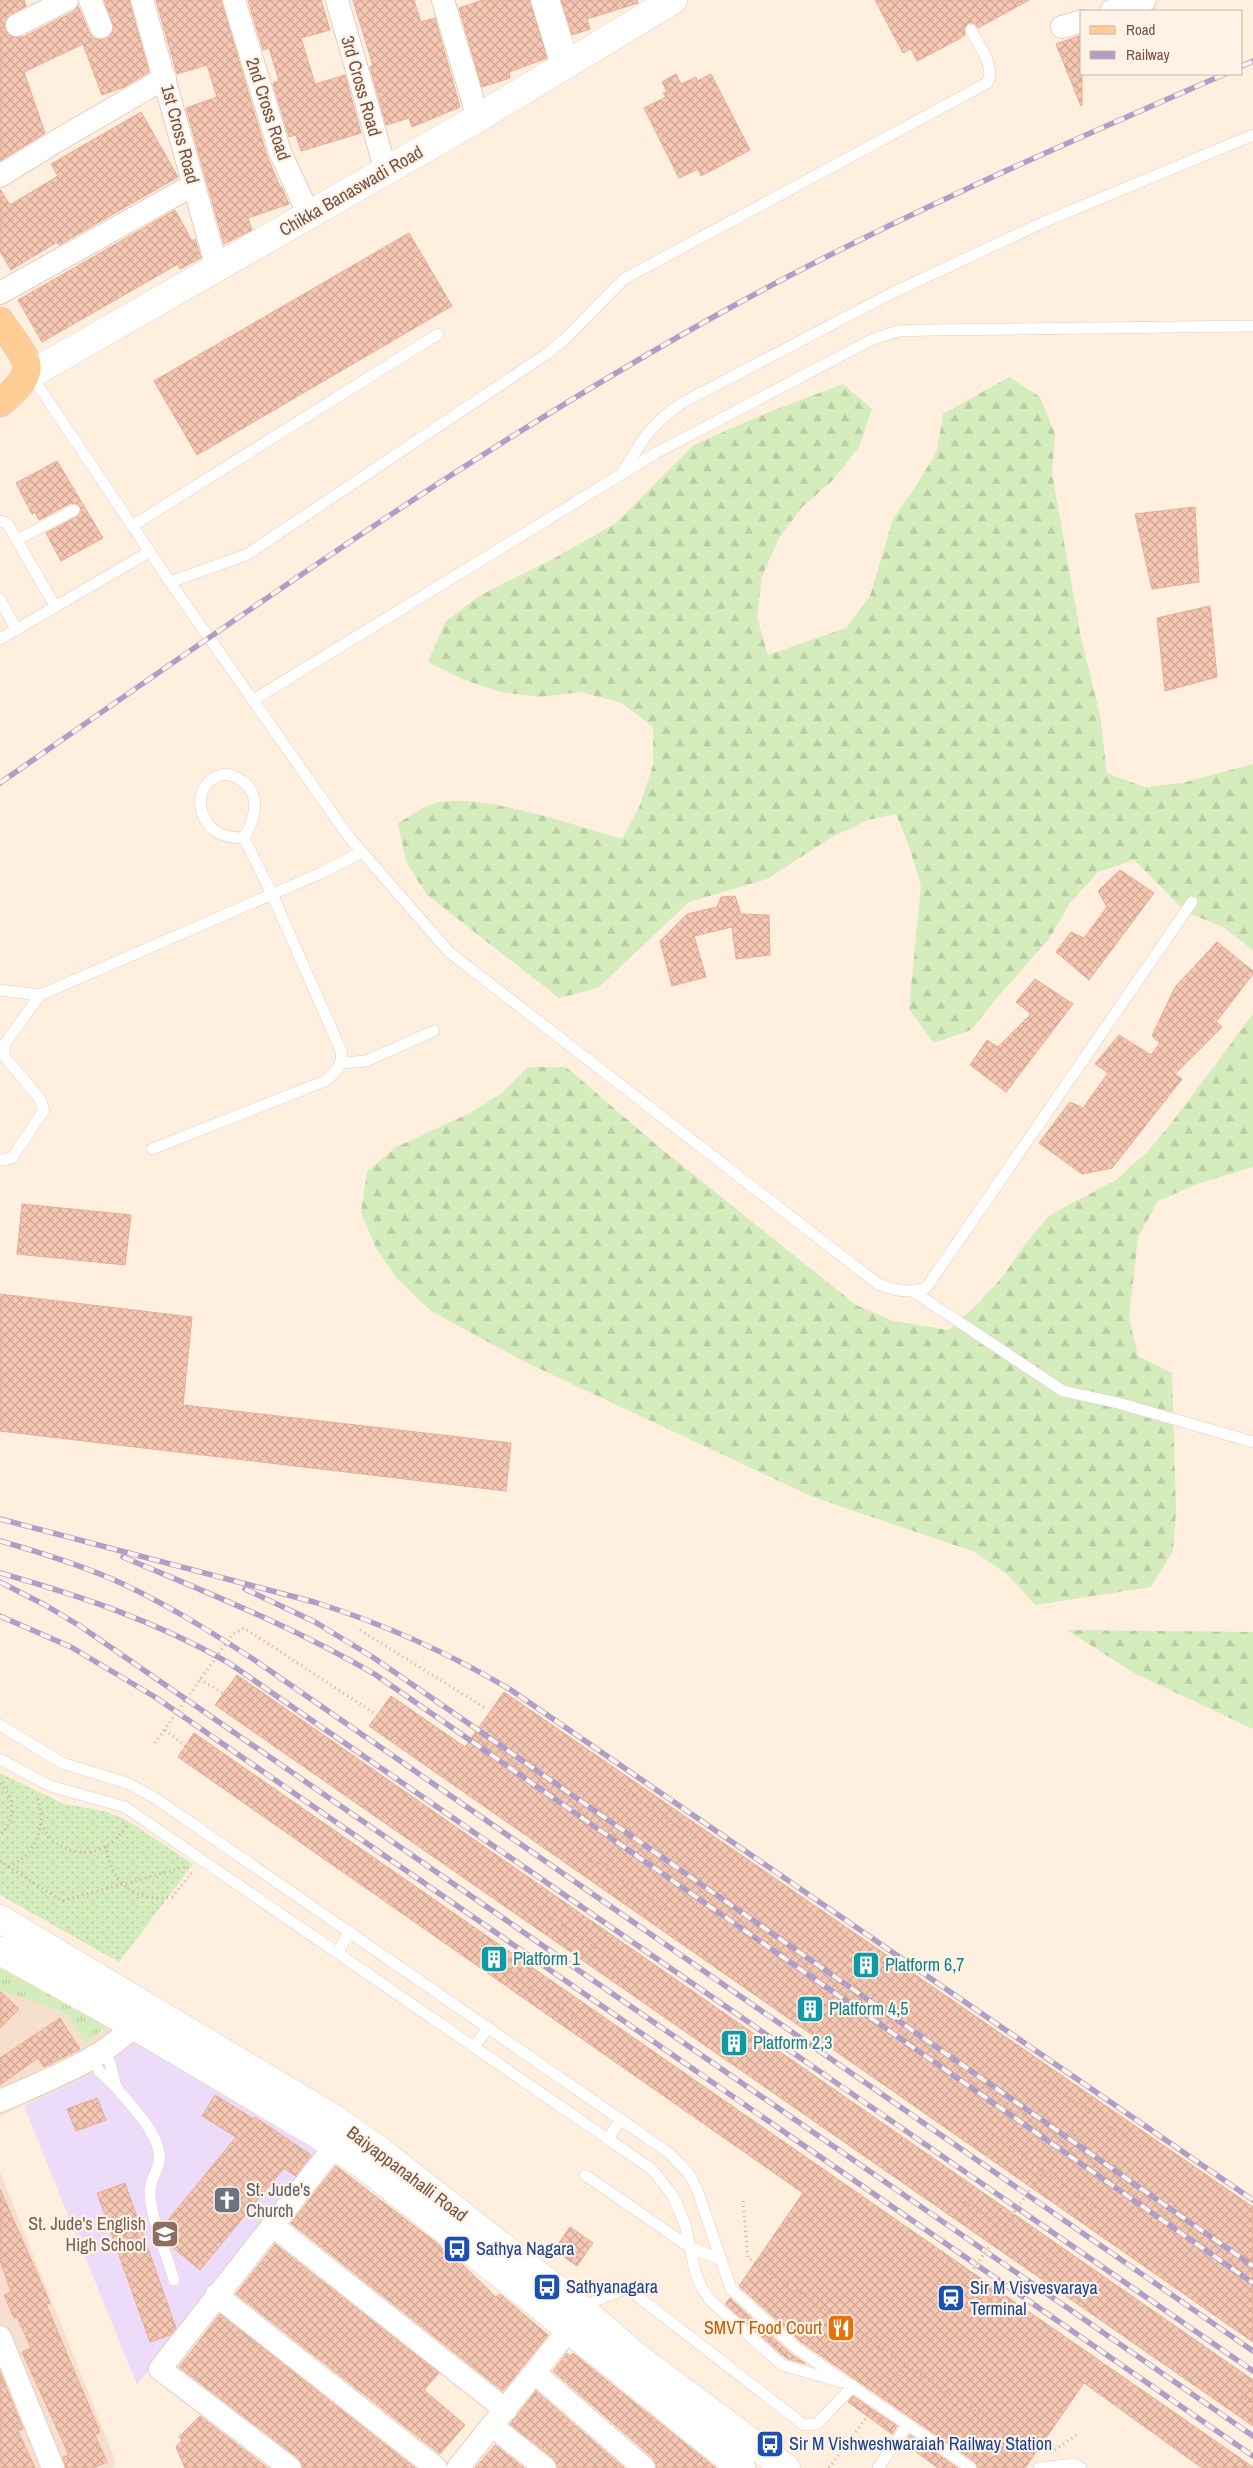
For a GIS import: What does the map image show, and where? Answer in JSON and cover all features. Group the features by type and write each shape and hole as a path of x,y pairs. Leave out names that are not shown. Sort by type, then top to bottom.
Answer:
{"main road":[{"path":"0,322 24,355 29,376 18,389 0,404"}],"street":[{"path":"17,25 67,0"},
{"path":"90,0 101,27"},
{"name":"1st Cross Road","path":"142,0 217,268"},
{"name":"2nd Cross Road","path":"234,0 280,152 309,215"},
{"name":"3rd Cross Road","path":"337,0 386,171"},
{"path":"443,0 478,118"},
{"path":"545,0 565,65"},
{"name":"Chikka Banaswadi Road","path":"29,376 478,118 565,65 647,7 673,0"},
{"path":"1113,10 1145,0"},
{"path":"0,176 165,78"},
{"path":"0,293 193,185"},
{"name":"Baiyappanahalli Road","path":"0,1919 141,2017 336,2146 577,2320 637,2357 786,2468"},
{"name":"Baiyappanahalli Road","path":"0,1951 141,2017 333,2118 380,2151 577,2320 741,2468"},
{"path":"0,2101 97,2055 141,2017"},
{"path":"290,2468 160,2369 216,2295 336,2146"},
{"path":"272,2225 499,2418 545,2468"},
{"path":"216,2295 436,2468"},
{"path":"458,2468 536,2374 577,2320"},
{"path":"0,2337 4,2361 53,2468"},
{"path":"536,2374 644,2468"}],"lane":[{"path":"170,582 229,562 254,549 548,353 566,338 624,279 987,83 991,70 970,30"},
{"path":"622,474 645,435 665,415 682,403 919,280 1046,221 1253,135"},
{"path":"253,700 656,454 871,340 898,332 1253,326"},
{"path":"132,526 438,334"},
{"path":"29,376 149,552 349,838 450,952 878,1284 897,1291 914,1292 926,1288 1192,902"},
{"path":"17,540 74,510"},
{"path":"0,521 7,523 55,606"},
{"path":"0,638 149,552"},
{"path":"0,599 16,629"},
{"path":"227,774 238,777 252,795 256,804 254,820 244,838 225,836 214,830 206,819 200,796 208,781 218,775 227,774"},
{"path":"152,1149 325,1081 337,1071 341,1063 342,1053 272,894 244,838"},
{"path":"0,990 40,995 272,894 362,852"},
{"path":"0,1160 12,1158 44,1110 40,1100 4,1056 4,1045 40,995"},
{"path":"341,1063 366,1061 434,1031"},
{"path":"914,1292 1064,1391 1118,1403 1253,1442"},
{"path":"0,1725 62,1763 126,1783 155,1798 669,2153 689,2174 697,2189 731,2289 796,2348 971,2468"},
{"path":"0,1759 50,1786 106,1800 129,1810 203,1862 338,1951 653,2170 667,2186 686,2224 698,2279 710,2300 782,2365 853,2386"},
{"path":"338,1951 350,1932"},
{"path":"474,2046 488,2027"},
{"path":"97,2055 110,2063 116,2087 150,2128 157,2146 159,2161 150,2191 152,2207 174,2280"},
{"path":"608,2139 621,2119"},
{"path":"585,2175 691,2248 720,2259"},
{"path":"577,2320 595,2301 626,2288 804,2425 818,2424 853,2386"},
{"path":"878,2468 908,2424"},
{"path":"1039,2468 1075,2464 1081,2468"}],"path":[{"path":"155,1743 232,1635 244,1628 377,1715"},
{"path":"360,1630 487,1710"},
{"path":"200,1679 224,1694"},
{"path":"164,1730 186,1746"},
{"path":"0,1784 8,1793 12,1812 10,1822 0,1835"},
{"path":"624,1790 709,1848"},
{"path":"8,1867 19,1862 29,1852 37,1839 41,1824 41,1811 36,1794"},
{"path":"41,1824 52,1840 65,1848 87,1852 106,1846 122,1832 129,1817 129,1810"},
{"path":"106,1846 110,1865 122,1884 130,1891 151,1898 172,1896 203,1862"},
{"path":"582,1852 667,1910"},
{"path":"0,1861 62,1901 203,1862"},
{"path":"541,1911 626,1969"},
{"path":"501,1967 587,2026"},
{"path":"1036,2075 1143,2149"},
{"path":"962,2284 1087,2110"},
{"path":"993,2135 1099,2210"},
{"path":"952,2193 1058,2267"},
{"path":"743,2201 748,2258 1037,2453"},
{"path":"1241,2396 1253,2404"},
{"path":"829,2468 864,2421"},
{"path":"1052,2453 1079,2433"},
{"path":"1197,2454 1218,2468"}],"shaded area":[{"path":"0,1964 142,2039 90,2075 0,2116"},
{"name":"St. Jude's English High School","path":"142,2039 319,2149 137,2385 24,2106 90,2075"},
{"path":"0,2172 116,2462 112,2468 0,2468"}],"green space":[{"path":"1009,377 1040,397 1055,434 1052,473 1081,638 1100,715 1107,773 1144,787 1182,783 1253,764 1253,950 1223,927 1186,912 1134,860 1098,872 1070,903 1049,939 971,1030 934,1043 909,1009 921,886 910,849 896,814 868,820 832,837 767,879 689,902 598,988 559,998 426,894 406,861 398,823 419,810 432,804 451,801 499,805 622,839 640,805 653,765 653,727 622,703 581,692 541,697 501,692 462,679 428,662 445,622 479,596 549,561 615,524 694,445 769,412 843,384 872,409 859,447 833,480 803,506 779,538 762,576 757,618 768,655 846,628 870,596 893,519 937,451 943,414"},
{"path":"1253,1014 1253,1167 1197,1184 1158,1201 1138,1237 1129,1318 1138,1356 1172,1373 1176,1512 1173,1551 1151,1587 1035,1605 1008,1575 975,1552 813,1497 523,1361 431,1311 398,1280 376,1248 361,1213 367,1172 396,1147 470,1113 502,1093 528,1067 566,1067 659,1147 856,1305 893,1321 949,1330 977,1305 1003,1276 1025,1244 1050,1215 1116,1180 1149,1150"},
{"path":"1067,1630 1253,1632 1253,1729 1134,1673"},
{"path":"0,1773 64,1804 104,1811 125,1819 193,1864 119,1962 0,1895"},
{"path":"0,1964 111,2022 86,2043 65,2013 0,1990"}],"building":[{"path":"0,0 24,0 26,6 6,18 5,30 10,36 23,37 73,12 78,6 89,32 93,38 100,40 111,35 114,28 104,0 129,0 149,72 124,87 102,95 83,44 24,72 45,133 0,161"},
{"path":"156,0 221,0 267,156 289,204 248,218 252,230 224,244 186,108 217,97 207,65 177,74"},
{"path":"248,0 321,0 330,30 301,38 315,84 345,75 361,133 301,151 296,135 289,137 273,83 279,81 269,48 263,50"},
{"path":"353,0 414,0 421,22 435,18 460,107 412,127 409,118 386,125 370,67 373,66"},
{"path":"483,0 530,0 547,58 509,72 510,78 482,87 459,8"},
{"path":"561,0 637,0 638,3 587,19 590,29 572,35"},
{"path":"875,0 1029,0 978,28 974,23 968,23 964,29 965,35 917,61 911,49 903,53"},
{"path":"1080,36 1082,106 1081,106 1056,44"},
{"path":"676,74 681,84 696,77 697,81 711,74 750,150 701,176 698,169 679,178 644,108 666,97 663,93 667,92 662,82"},
{"path":"141,112 178,177 59,245 57,242 11,270 0,251 0,189 10,205 58,176 51,164"},
{"path":"175,210 192,241 195,239 201,258 180,269 178,264 42,342 18,300"},
{"path":"409,233 452,306 197,455 154,381"},
{"path":"57,461 103,538 61,561 46,533 78,516 81,511 80,506 71,503 39,520 35,512 32,514 16,483"},
{"path":"1195,507 1199,582 1152,589 1135,514"},
{"path":"1210,606 1217,677 1165,691 1157,618"},
{"path":"1120,870 1154,893 1089,980 1056,952 1071,932 1084,938 1107,907 1098,891"},
{"path":"735,896 741,914 769,915 770,955 736,959 732,927 694,936 706,977 672,986 660,941 687,914 717,907 721,897"},
{"path":"1217,942 1253,971 1253,974 1216,1022 1222,1027 1175,1074 1182,1079 1112,1168 1082,1174 1039,1143 1070,1102 1083,1108 1108,1073 1095,1064 1119,1035 1151,1055 1160,1043 1152,1036 1175,987"},
{"path":"1035,979 1073,1004 1006,1092 970,1065 987,1040 998,1047 1031,1014 1016,1002"},
{"path":"22,1204 131,1215 125,1265 17,1254"},
{"path":"0,1294 192,1317 183,1405 511,1443 506,1491 0,1431"},
{"name":"Platform 2,3","path":"237,1675 1253,2380 1253,2426 215,1705"},
{"path":"504,1692 1253,2207 1253,2342 369,1726 391,1696 465,1747"},
{"path":"194,1733 1253,2468 1202,2468 1084,2383 1025,2468 978,2468 975,2462 801,2342 739,2286 803,2193 178,1757"},
{"path":"0,1991 19,2009 0,2028"},
{"path":"60,2018 80,2049 44,2067 38,2058 0,2085 0,2058"},
{"name":"St. Jude's Church","path":"215,2095 254,2119 255,2117 311,2155 295,2176 284,2168 200,2270 171,2246 164,2225 236,2137 202,2116"},
{"path":"97,2098 106,2120 76,2131 67,2109"},
{"path":"336,2166 438,2244 455,2261 457,2259 496,2297 500,2294 548,2335 503,2391 291,2223"},
{"path":"125,2183 176,2328 170,2335 150,2342 97,2193"},
{"path":"0,2189 50,2303 46,2304 100,2432 95,2435 107,2462 93,2468 66,2468 63,2457 69,2455 22,2352 31,2348 17,2317 14,2318 4,2295 11,2292 0,2260"},
{"path":"570,2227 593,2243 577,2266 554,2250"},
{"path":"275,2244 439,2373 424,2390 465,2425 440,2454 236,2294"},
{"path":"730,2298 791,2354 806,2364 788,2359 781,2354 725,2304"},
{"path":"220,2314 415,2468 303,2468 298,2458 179,2367"},
{"path":"567,2353 570,2356 573,2353 716,2468 657,2468 653,2458 553,2371"},
{"path":"0,2372 23,2429 18,2431 35,2468 0,2468"},
{"path":"536,2391 624,2468 558,2468 553,2458 510,2424"},
{"path":"853,2396 897,2426 892,2434 848,2402"},
{"path":"200,2416 268,2468 185,2468 176,2447 182,2440 179,2437"},
{"path":"910,2435 958,2468 938,2468 904,2443"},
{"path":"495,2445 524,2468 475,2468"}],"railway":[{"path":"1243,66 1253,61"},
{"path":"0,783 361,534 545,416 639,359 735,305 855,242 977,184 1223,75"},
{"path":"0,1519 314,1602 416,1640 488,1676 1253,2200"},
{"path":"0,1541 63,1560 123,1584 173,1610 253,1659 1253,2351"},
{"path":"123,1557 283,1626 376,1675 1253,2283"},
{"path":"0,1573 59,1591 146,1622 174,1634 229,1663 1253,2371"},
{"path":"0,1582 45,1605 80,1626 1253,2436"},
{"path":"245,1589 315,1622 374,1658 1253,2266"},
{"path":"0,1616 71,1647 155,1697 1253,2456"}],"place":[{"name":"Platform 1","path":"494,1959"},
{"name":"Platform 6,7","path":"866,1965"},
{"name":"Platform 4,5","path":"810,2009"},
{"name":"Platform 2,3","path":"734,2043"},
{"name":"St. Jude's Church","path":"227,2200"},
{"name":"St. Jude's English High School","path":"165,2234"},
{"name":"Sathya Nagara","path":"457,2249"},
{"name":"Sathyanagara","path":"547,2287"},
{"name":"Sir M Visvesvaraya Terminal","path":"951,2298"},
{"name":"SMVT Food Court","path":"841,2328"},
{"name":"Sir M Vishweshwaraiah Railway Station","path":"770,2444"}]}
